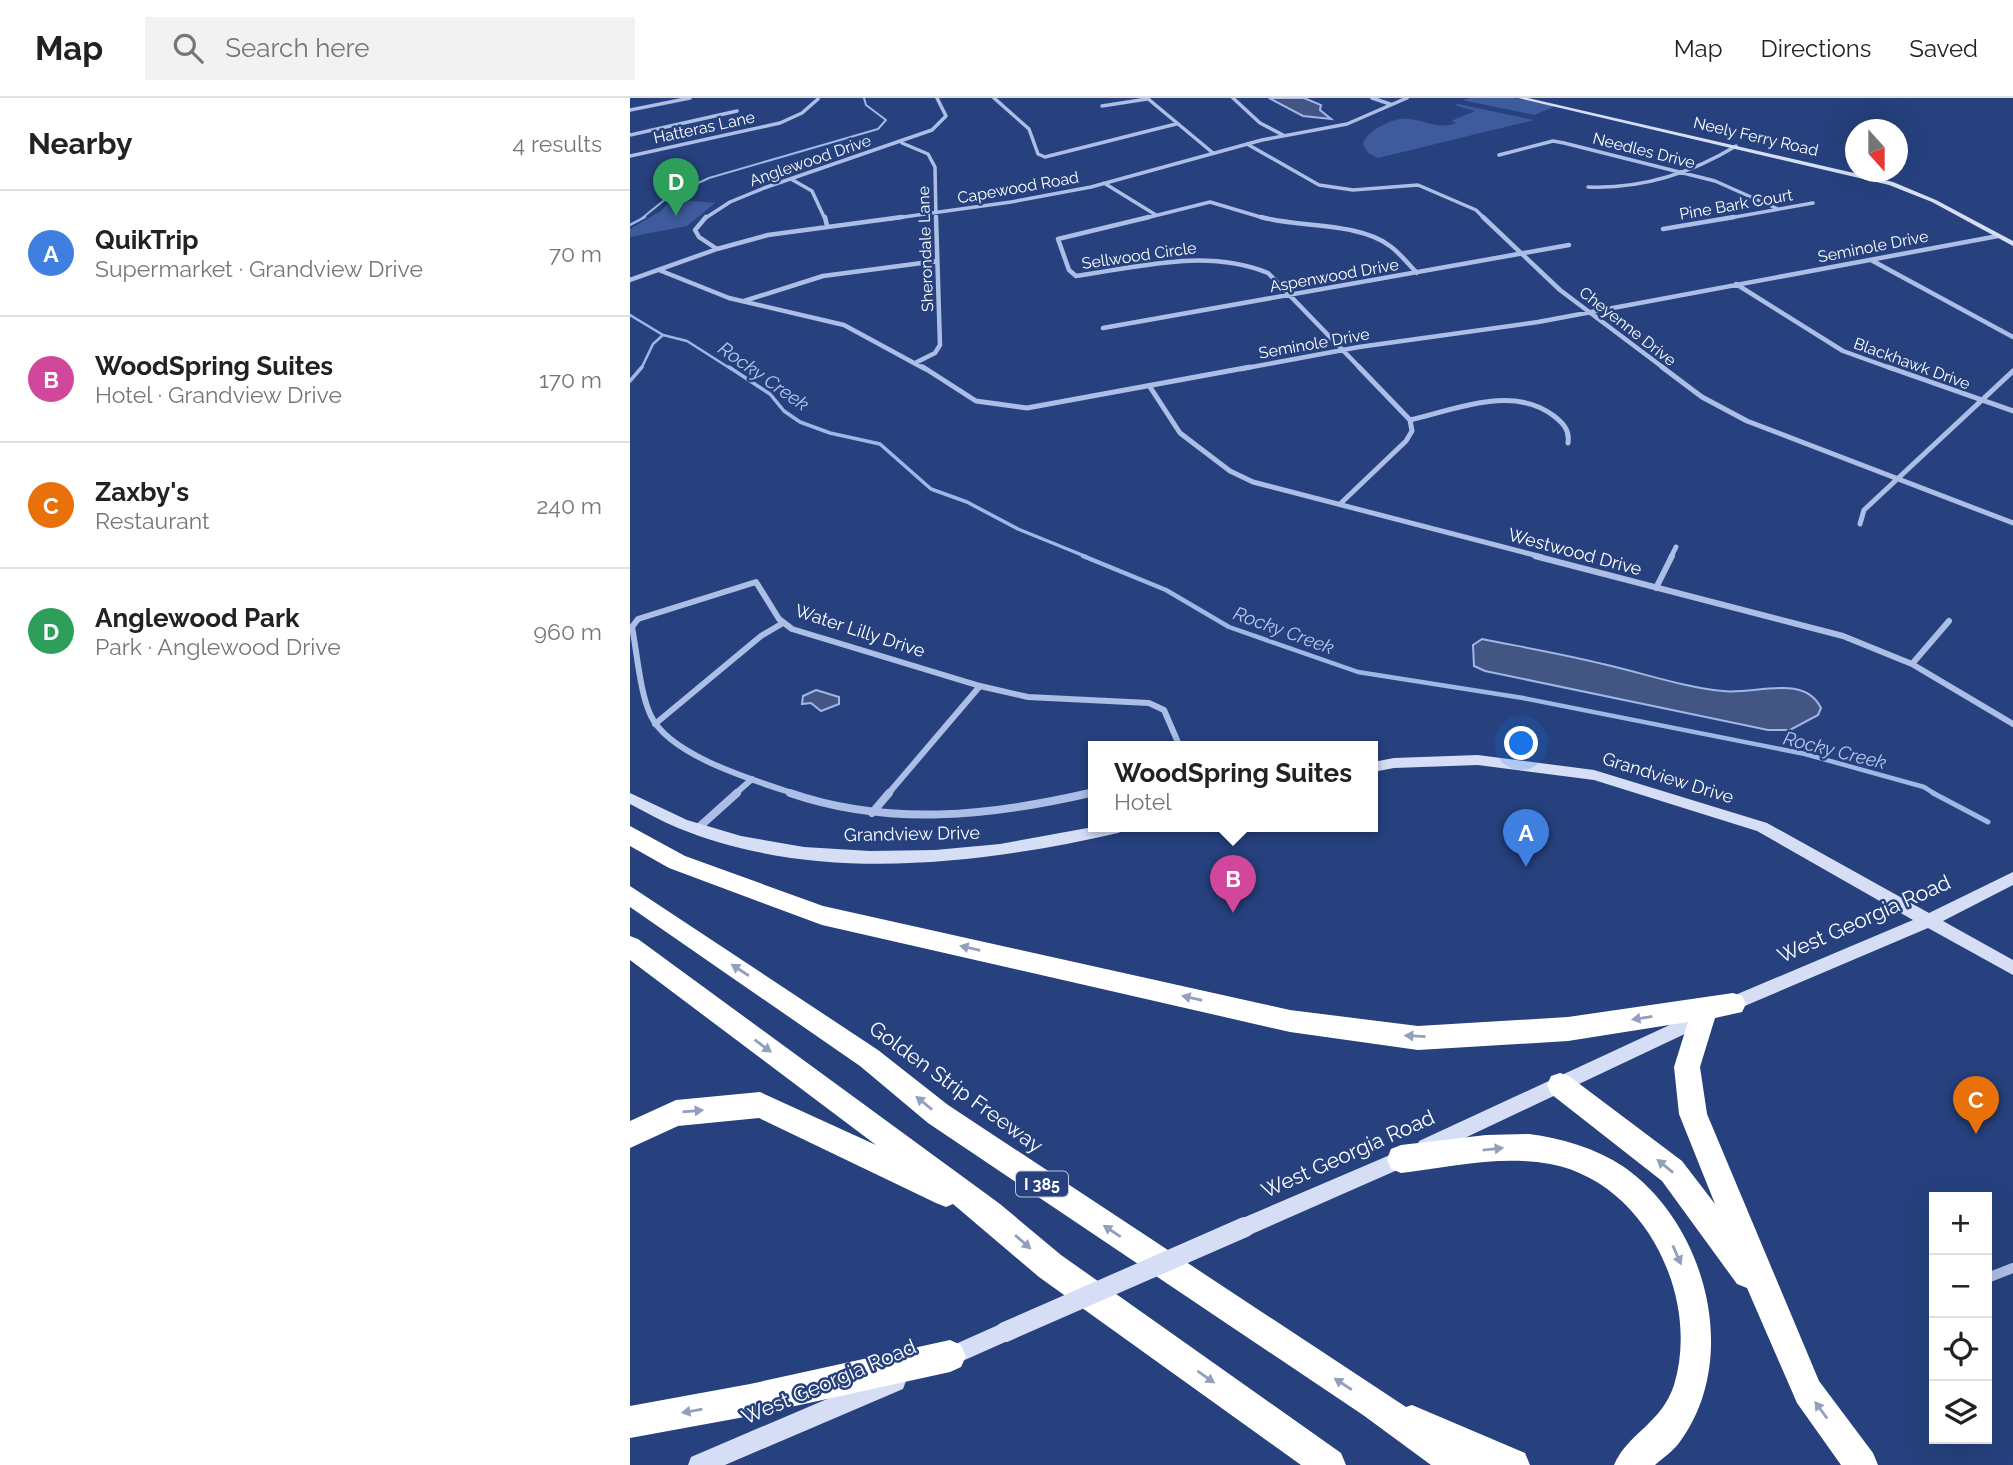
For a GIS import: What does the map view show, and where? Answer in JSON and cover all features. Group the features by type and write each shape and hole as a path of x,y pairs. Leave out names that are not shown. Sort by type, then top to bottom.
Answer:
{"highway":[{"path":"630,835 677,862 822,915 1290,1021 1418,1038 1568,1030 1733,1004"},
{"name":"Golden Strip Freeway","path":"630,895 869,1058 938,1114 1374,1404 1459,1465"},
{"path":"630,946 990,1214 1050,1266 1329,1465"},
{"path":"1702,1018 1687,1068 1693,1114 1766,1297 1808,1392 1861,1465"},
{"path":"1560,1085 1672,1171 1766,1297"},
{"path":"630,1135 676,1113 760,1105 990,1214"},
{"path":"1401,1159 1530,1147 1570,1155 1605,1171 1646,1206 1671,1243 1684,1270 1695,1312 1699,1347 1693,1386 1676,1420 1656,1449 1631,1465"},
{"path":"630,1422 750,1400 950,1356"},
{"path":"1374,1404 1513,1465"}],"street":[{"path":"630,110 690,98"},
{"path":"938,99 947,98"},
{"path":"994,98 1029,129 1038,154 1045,157 1177,124"},
{"path":"1102,106 1147,98 1213,153"},
{"path":"1233,98 1260,123 1284,136"},
{"path":"1373,98 1391,104"},
{"name":"Capewood Road","path":"630,281 717,249 768,235 1039,198 1104,183 1247,144 1347,124 1407,98"},
{"name":"Neely Ferry Road","path":"1521,98 1736,146 1906,188 2013,244"},
{"name":"Hatteras Lane","path":"630,156 780,123 802,113 818,99"},
{"name":"Anglewood Drive","path":"717,249 696,234 696,226 703,217 730,201 932,130 944,121 946,111 938,99"},
{"path":"630,135 737,111"},
{"name":"Needles Drive","path":"1499,155 1553,141 1685,172 1742,190 1778,209"},
{"name":"Sherondale Lane","path":"900,142 920,149 933,160 940,345 934,353 917,362"},
{"name":"Cheyenne Drive","path":"1247,144 1267,153 1306,180 1320,185 1353,190 1402,184 1429,187 1476,210 1541,274 1714,405 2013,523"},
{"path":"1588,187 1612,187 1685,172 1736,146"},
{"path":"790,179 814,192 827,226"},
{"path":"1104,183 1157,215"},
{"name":"Sellwood Circle","path":"1410,419 1290,295 1260,268 1204,258 1181,259 1084,277 1076,276 1069,270 1058,241 1059,237 1210,202 1283,223 1366,233 1389,245 1417,273"},
{"name":"Pine Bark Court","path":"1662,229 1813,203"},
{"name":"Seminole Drive","path":"659,270 743,302 844,325 917,362 968,397 1004,407 1051,406 1342,350 1524,325 1998,236"},
{"name":"Aspenwood Drive","path":"1103,328 1569,246"},
{"path":"1870,259 2013,337"},
{"path":"743,302 823,276 937,261"},
{"name":"Blackhawk Drive","path":"1736,284 1843,351 2013,411"},
{"path":"1860,523 1864,510 2013,371"},
{"name":"Westwood Drive","path":"1150,387 1180,433 1230,471 1261,484 1843,636 1912,664 2013,724"},
{"path":"1340,504 1406,441 1412,431 1410,419 1503,401 1524,401 1543,406 1555,415 1568,432 1568,443"},
{"path":"1656,588 1676,547"},
{"name":"Water Lilly Drive","path":"655,724 650,715 632,627 638,618 757,582 783,623 792,629 980,686 1028,697 1149,703 1164,710 1177,741"},
{"path":"1912,664 1949,621"},
{"path":"783,623 761,636 655,724 669,741 752,779 872,813 982,811 1088,793"},
{"path":"872,813 980,686"},
{"name":"Grandview Drive","path":"1378,766 1478,760 1594,775 1762,827 2013,968"},
{"path":"698,828 752,779"},
{"name":"Grandview Drive","path":"630,798 698,828 793,850 872,857 961,855 1058,843 1099,832"},
{"name":"West Georgia Road","path":"699,1465 1401,1159 1702,1018 1927,921 2013,878"},
{"path":"1992,1276 2013,1268"}],"shaded area":[{"path":"1269,98 1304,98 1321,105 1320,110 1331,119 1303,116"},
{"path":"1513,98 1556,106 1534,115 1462,100"},
{"path":"1454,105 1534,120 1378,158 1368,153 1363,144 1373,131 1395,120 1407,119 1449,125 1456,123 1451,121 1475,111"},
{"path":"672,199 715,203 687,226 630,237 630,229 661,211"},
{"path":"1482,639 1708,689 1735,691 1791,688 1813,697 1821,708 1818,715 1790,730 1768,730 1485,671 1474,666 1473,645"},
{"path":"816,690 839,697 839,704 821,711 811,703 802,704 803,696"}],"waterway":[{"name":"Rocky Creek","path":"641,219 668,197 709,178 878,129 886,120 866,105 864,98"},
{"name":"Rocky Creek","path":"630,225 645,217"},
{"name":"Rocky Creek","path":"630,315 663,335"},
{"path":"642,367 653,344 663,335"},
{"name":"Rocky Creek","path":"663,335 687,341 731,369"},
{"path":"630,381 642,367"},
{"name":"Rocky Creek","path":"729,367 770,394 784,411 800,422 830,433 880,444 931,489 967,502 1018,529 1087,557"},
{"name":"Rocky Creek","path":"1083,556 1166,590 1229,627 1358,672 1523,698 1805,754 1924,787 1935,794"},
{"name":"Rocky Creek","path":"1933,793 1988,822"}],"place":[{"name":"Anglewood Park","path":"676,216"},
{"name":"QuikTrip","path":"1526,867"},
{"name":"WoodSpring Suites","path":"1233,913"},
{"name":"Zaxby's","path":"1976,1134"}]}
